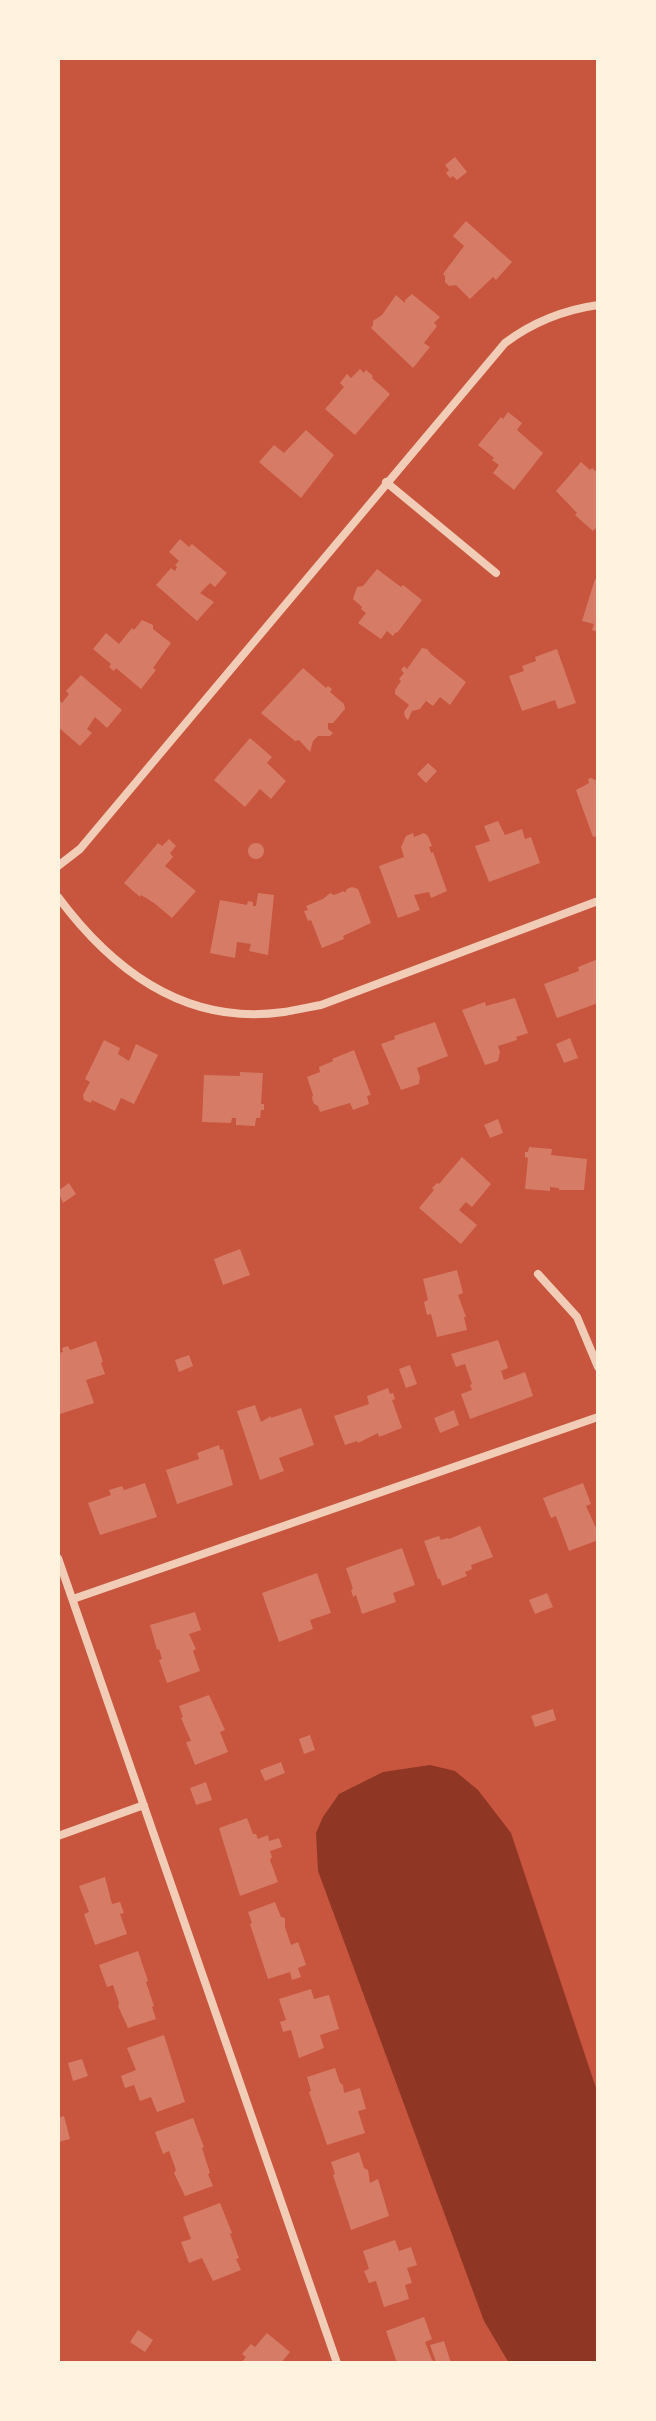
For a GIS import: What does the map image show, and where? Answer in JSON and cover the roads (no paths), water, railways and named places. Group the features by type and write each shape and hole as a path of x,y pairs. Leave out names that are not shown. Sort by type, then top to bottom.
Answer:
{"street":[{"path":"58,866 80,849 505,343 525,328 562,312 598,305"},
{"path":"386,482 496,573"},
{"path":"58,897 81,928 128,972 188,1002 241,1013 282,1012 321,1005 598,901"},
{"path":"538,1274 577,1317 598,1367"},
{"path":"73,1599 598,1417"},
{"path":"58,1558 337,2363"},
{"path":"58,1836 144,1805"}]}
